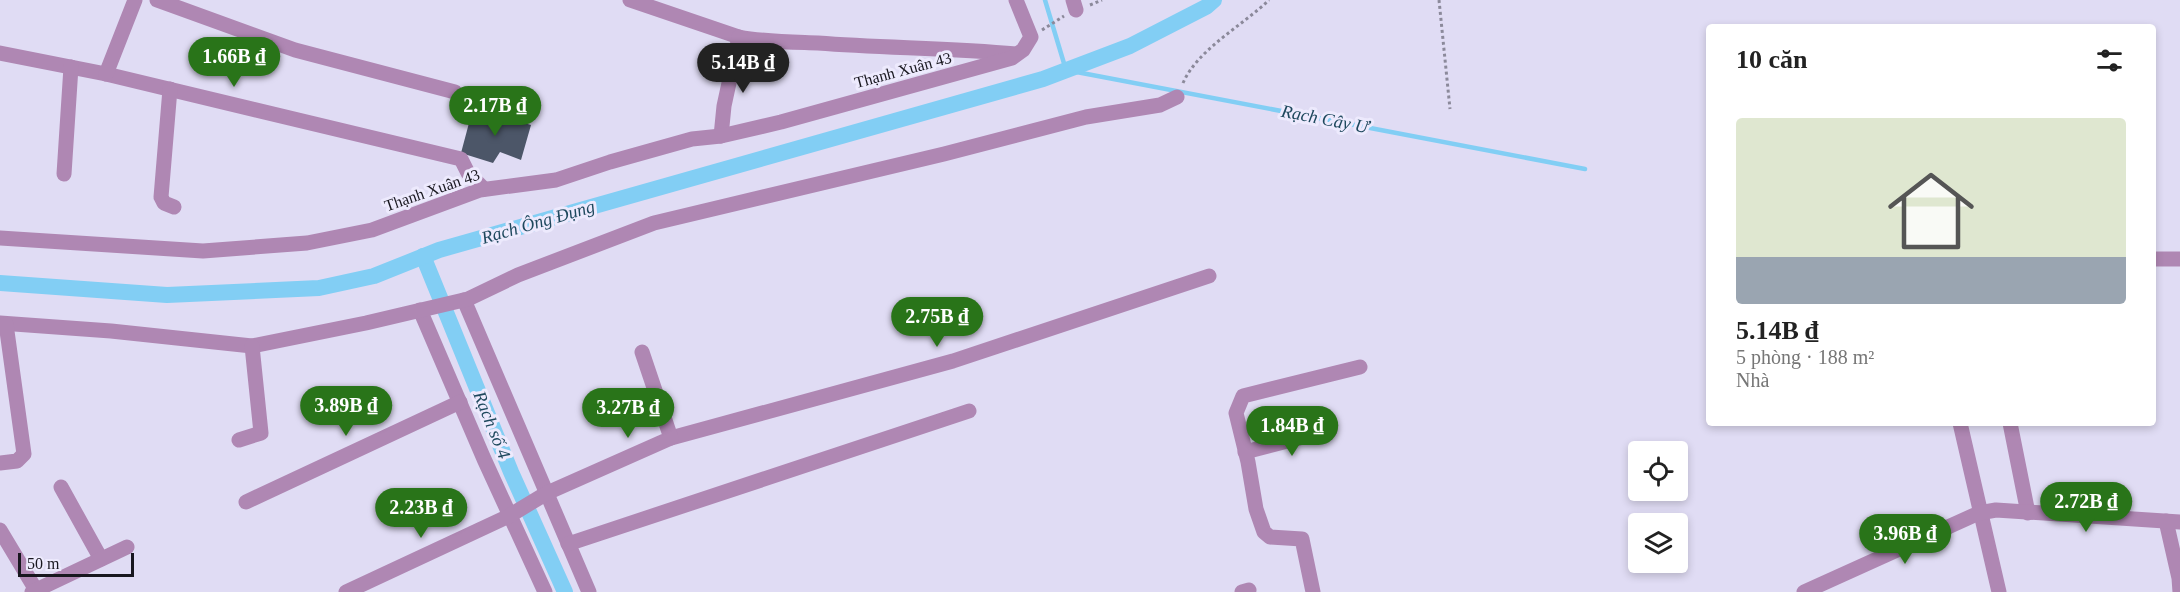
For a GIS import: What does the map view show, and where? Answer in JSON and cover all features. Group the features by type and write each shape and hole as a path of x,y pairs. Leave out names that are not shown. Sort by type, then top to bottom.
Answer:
{"street":[{"path":"106,74 135,0"},
{"path":"157,0 197,6 295,50 455,92"},
{"path":"630,0 739,37 759,41 962,49 1019,54 1034,35 1016,0"},
{"path":"722,136 724,106 739,37"},
{"name":"Thạnh Xuân 43","path":"0,53 106,74 461,159 468,173 484,189"},
{"name":"Thạnh Xuân 43","path":"0,238 203,251 308,243 372,230 484,189 556,180 610,162 692,140 722,136 907,88 1019,54"},
{"path":"64,174 71,67"},
{"path":"170,89 161,197 164,203 174,207"},
{"path":"0,463 17,461 24,454 3,324 111,331 252,346 464,300 518,275 654,223 944,154 1086,117 1160,105 1177,97"},
{"path":"2156,259 2180,259"},
{"path":"346,592 510,516 546,493 670,438 953,361 1209,276"},
{"path":"464,300 589,592"},
{"path":"421,310 544,592"},
{"path":"239,440 261,433 252,346"},
{"path":"642,352 670,438"},
{"path":"1313,592 1302,539 1270,537 1264,532 1256,509 1236,413 1243,396 1360,367"},
{"path":"246,502 460,402"},
{"path":"568,544 969,411"},
{"path":"1961,426 1999,592"},
{"path":"2011,426 2028,513"},
{"path":"1245,452 1330,430"},
{"path":"61,487 100,559"},
{"path":"1804,592 1979,513 1996,510 2173,522 2180,592"},
{"path":"0,530 34,591 127,547"}],"path":[{"path":"1188,72 1201,57 1269,0"},
{"path":"1439,0 1450,109"},
{"path":"1034,35 1073,8"}],"building":[{"path":"473,108 531,125 521,160 500,152 493,163 461,153"}],"waterway":[{"name":"Rạch Cây Ư","path":"1045,0 1066,70 1585,169"},
{"name":"Rạch Ông Đụng","path":"0,283 167,295 319,288 374,276 439,250 1043,79 1130,46 1206,7 1214,0"},
{"name":"Rạch số 4","path":"423,256 511,472 565,592"}]}
